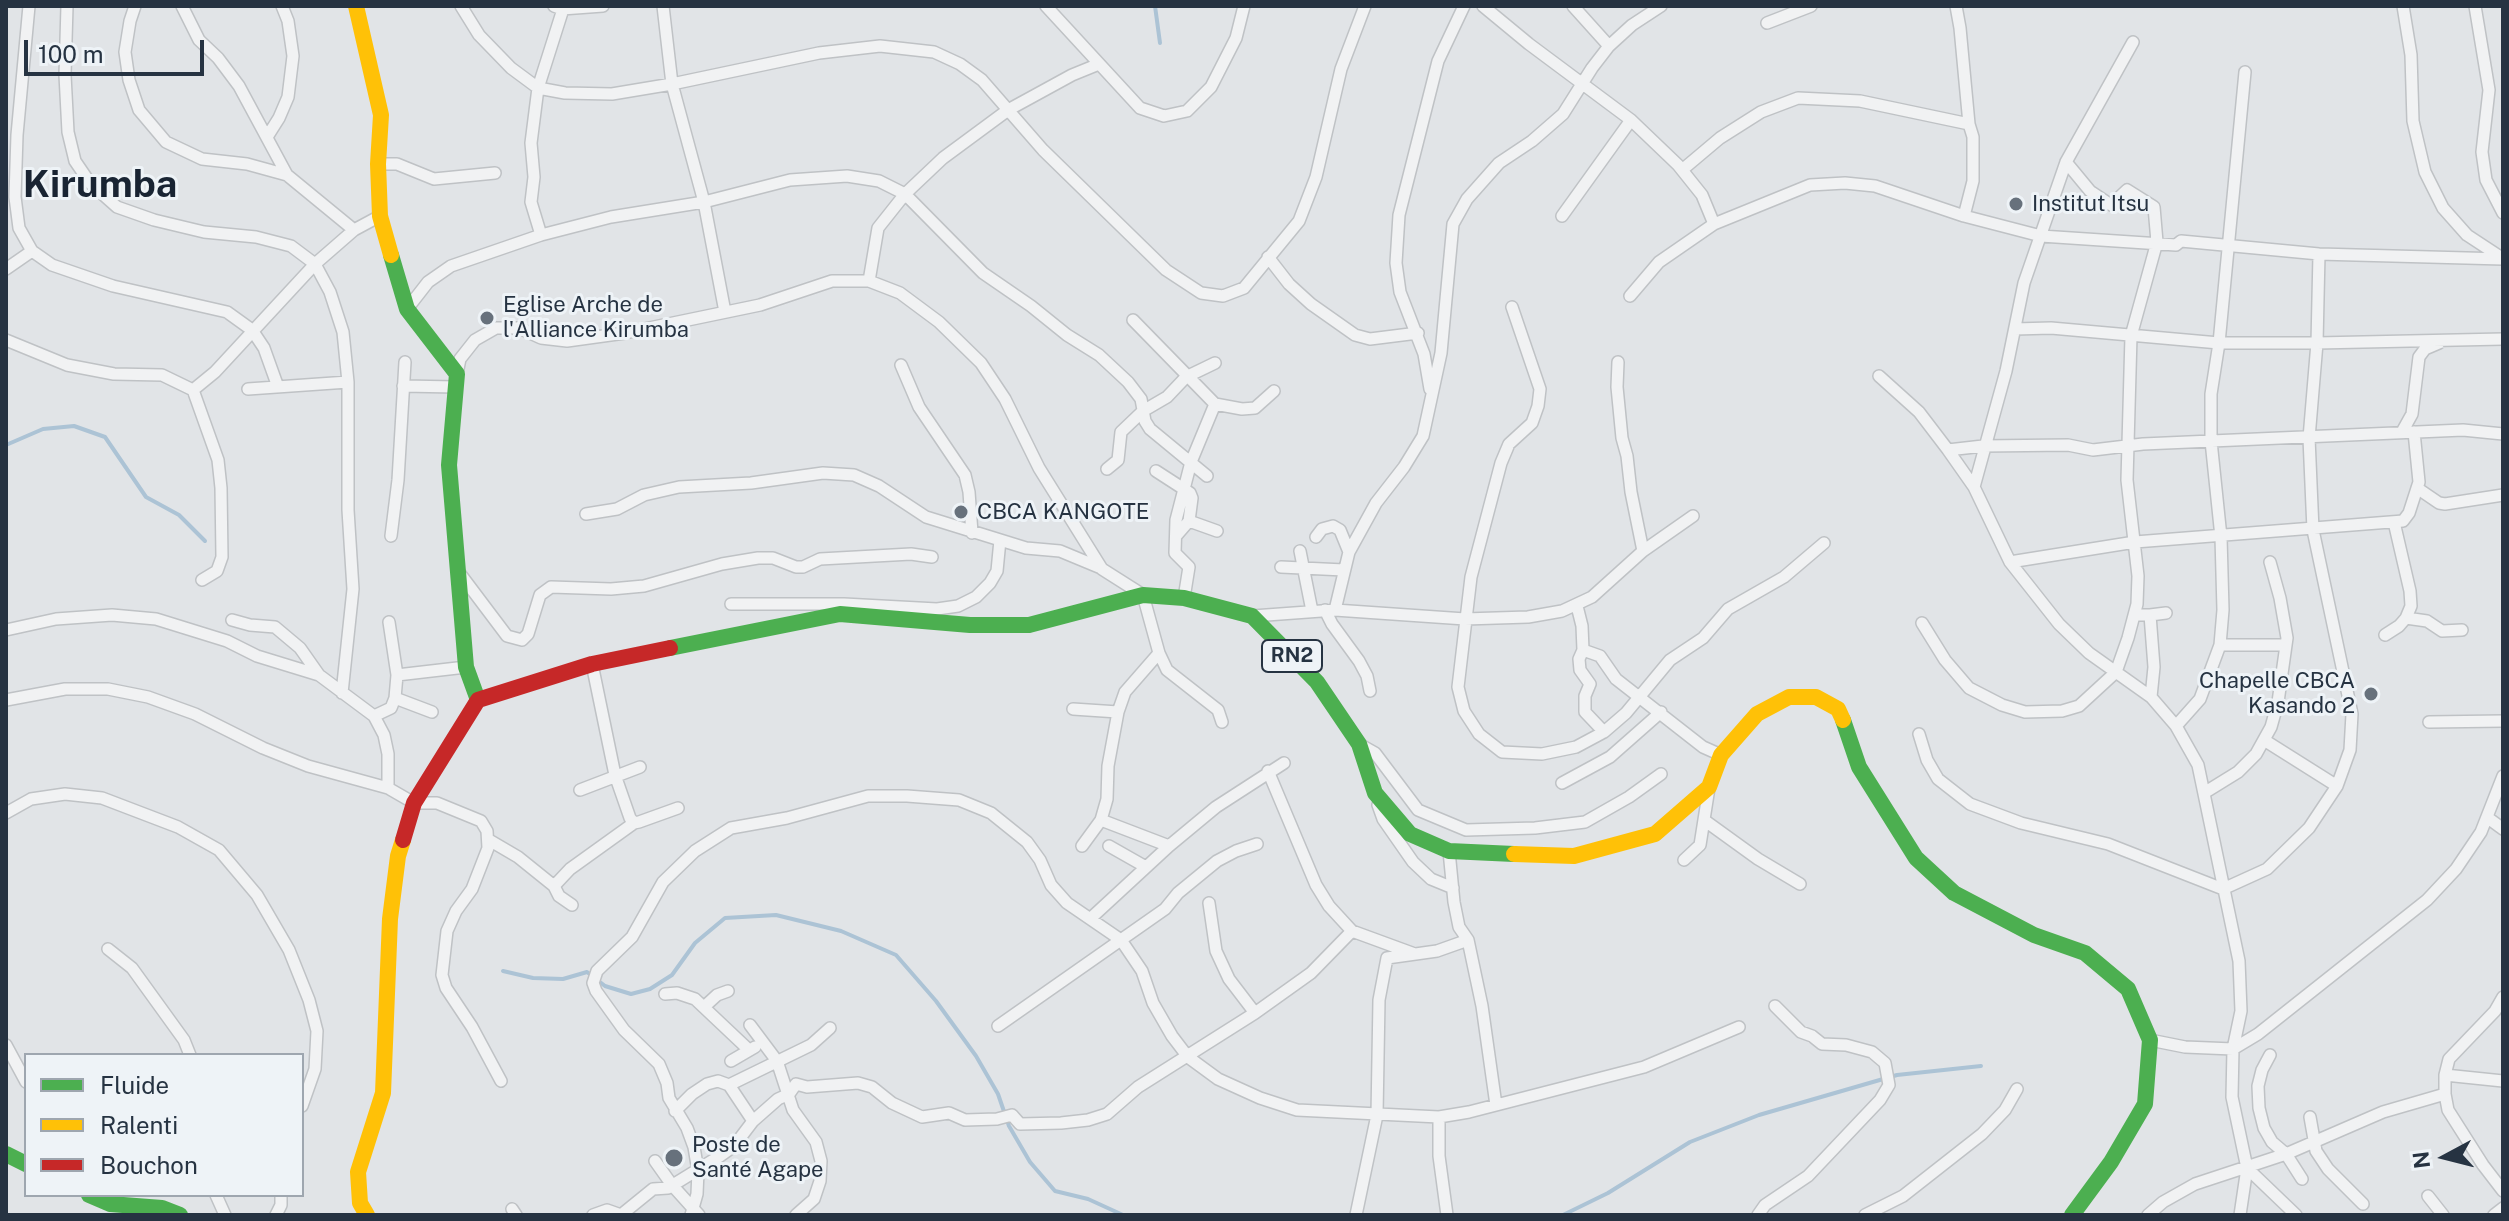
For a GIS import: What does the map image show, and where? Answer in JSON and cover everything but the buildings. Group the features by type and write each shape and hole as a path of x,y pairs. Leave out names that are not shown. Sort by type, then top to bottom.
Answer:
{"main road":[{"path":"356,6 381,115 378,164 380,216 407,309 457,380 449,465 466,667 478,700 414,803 398,856 390,919 383,1093 358,1172 360,1203 367,1215"},
{"name":"RN2","path":"478,700 592,664 840,614 970,625 1029,625 1143,595 1184,598 1252,616 1317,682 1359,744 1375,793 1410,834 1449,851 1574,856 1655,834 1709,787 1721,755 1757,714 1789,697 1816,697 1838,709 1849,732 1859,767 1916,858 1954,893 2034,935 2085,953 2128,989 2150,1040 2145,1104 2111,1162 2072,1215"},
{"path":"6,1154 24,1163"},
{"path":"94,1197 110,1204 162,1208 180,1215"}],"street":[{"path":"29,6 11,163 19,228 32,251 52,265 113,286 227,312 252,330 264,348 278,387"},
{"path":"67,6 65,75 68,132 75,161 90,183 117,207 204,232 256,237 291,246 315,264 330,292 343,332 348,382 348,510 353,589 342,693"},
{"path":"135,6 125,52 129,80 139,110 166,142 202,159 247,164 287,175"},
{"path":"182,6 199,40 218,58 239,86 287,175 354,230"},
{"path":"267,137 288,97 293,56 288,21 282,6"},
{"path":"461,6 479,35 511,68 538,88 565,93 612,94 819,53 880,46 934,52 960,64 982,80 1043,150 1166,270 1201,293 1223,296 1244,288 1299,221 1316,177 1341,69 1365,6"},
{"path":"541,235 531,202 534,177 531,143 538,88 560,7 603,6"},
{"path":"663,6 672,84 704,202 725,312"},
{"path":"1046,6 1140,108 1164,116 1187,111 1211,87 1236,38 1244,6"},
{"path":"1432,399 1418,333 1400,292 1396,263 1399,215 1438,61 1464,6"},
{"path":"1483,6 1631,120 1682,170 1702,195 1714,224"},
{"path":"1573,6 1609,46"},
{"path":"1370,691 1359,661 1332,624 1330,610 1349,552 1376,503 1423,436 1441,353 1453,224 1467,199 1499,163 1532,141 1563,114 1609,46 1632,25 1661,6"},
{"path":"1767,23 1811,6"},
{"path":"1956,6 1973,137 1973,181 1964,216"},
{"path":"2403,6 2411,55 2413,121 2425,172 2443,208 2467,235 2503,259"},
{"path":"2475,6 2489,90 2482,152 2486,180 2503,213"},
{"path":"1974,487 2006,371 2024,283 2066,162 2133,42"},
{"path":"869,281 878,228 905,194 943,158 1008,110 1099,64"},
{"path":"2176,726 2200,699 2220,645 2223,610 2221,537 2211,441 2211,394 2219,343 2245,72"},
{"path":"1682,170 1720,138 1761,112 1798,98 1860,101 1969,124"},
{"path":"1562,216 1631,120"},
{"path":"1922,623 1945,660 1969,688 2002,705 2025,712 2062,711 2079,706 2116,672 2134,615 2138,576 2129,510 2127,445 2131,336 2157,242 2154,207 2127,190 2111,205 2090,191 2066,162"},
{"path":"378,164 397,164 427,177 445,179 495,173"},
{"path":"407,309 428,282 451,266 541,235 611,217 704,202 790,180 847,176 879,181 905,194 983,273 1099,355 1141,399 1150,429 1207,476"},
{"path":"1630,296 1659,262 1714,224 1810,185 1845,183 1875,186 1964,216 2041,236 2176,245 2181,241 2319,254 2503,259"},
{"path":"193,390 215,372 315,264 354,230 380,216"},
{"path":"6,269 32,251"},
{"path":"1919,734 1927,760 1938,779 1970,804 2021,823 2108,844 2223,889 2267,869 2309,828 2337,786 2350,750 2352,714 2313,530 2309,438 2317,343 2319,254"},
{"path":"1268,257 1289,284 1311,304 1355,335 1370,339 1418,333"},
{"path":"403,386 457,380 460,359 475,340 496,328 519,328 541,338 567,341 625,333 760,305 832,281 869,281 900,293 939,322 981,363 1005,399 1039,468 1102,569"},
{"path":"1512,307 1540,389 1538,406 1532,423 1509,444 1501,463 1471,577 1458,687 1464,711 1479,734 1502,752 1542,754 1576,747 1604,732 1626,713 1670,660 1703,638 1728,609 1784,577 1824,543"},
{"path":"1133,320 1215,404 1255,408 1274,391"},
{"path":"2015,329 2051,328 2219,343 2503,339"},
{"path":"6,340 67,365 114,374 162,375 193,390 218,460 222,500 222,557 217,571 202,580"},
{"path":"2010,562 2135,542 2403,521 2409,513 2419,482 2408,432 2419,357 2425,349 2446,340"},
{"path":"391,536 398,480 405,362"},
{"path":"1618,362 1622,438 1643,551"},
{"path":"1107,469 1118,460 1121,432 1143,411 1167,397 1186,377 1215,363"},
{"path":"901,365 919,407 965,475 972,533"},
{"path":"1879,376 1919,412 1948,450 1974,487 2010,562 2059,624 2089,653 2151,697 2176,726 2198,765 2239,961 2241,1011 2233,1049 2232,1097 2247,1168 2240,1215"},
{"path":"248,389 348,382"},
{"path":"1184,598 1189,567 1175,553 1176,520 1191,462 1215,404"},
{"path":"1948,450 1983,446 2068,445 2093,450 2127,445 2463,430 2503,434"},
{"path":"1156,471 1184,489 1192,498 1189,521 1176,536"},
{"path":"586,514 617,509 644,495 679,487 751,483 823,473 854,475 879,486 926,517 1026,548 1060,551 1102,569 1143,595 1159,653 1167,670 1218,710 1222,722"},
{"path":"2417,488 2445,504 2503,495"},
{"path":"1252,616 1330,610 1465,619 1528,617 1577,606 1592,597 1643,551 1693,516"},
{"path":"1189,521 1217,531"},
{"path":"2385,635 2406,618 2411,606 2394,522"},
{"path":"1316,537 1322,529 1333,526 1340,530 1349,552"},
{"path":"731,604 844,604 937,609 958,606 976,597 990,583 997,571 1000,540"},
{"path":"1300,551 1312,611"},
{"path":"458,570 507,636 522,640 528,634 540,595 551,587 611,589 644,586 722,564 758,558 773,558 803,567 820,559 911,554 932,557"},
{"path":"2204,793 2238,772 2256,754 2278,702 2286,645 2280,598 2270,562"},
{"path":"1281,567 1344,570"},
{"path":"1577,606 1582,626 1580,670 1590,684 1585,696 1585,712 1604,732"},
{"path":"2134,615 2166,613"},
{"path":"6,630 56,619 112,615 156,619 319,675"},
{"path":"2150,615 2154,667 2151,697"},
{"path":"2406,618 2427,621 2442,631 2462,630"},
{"path":"232,620 275,627 300,648 319,675 374,716 384,735 388,754 388,788"},
{"path":"374,716 391,708 395,698 397,675 389,622"},
{"path":"2220,645 2286,645"},
{"path":"1583,650 1600,656 1616,679 1703,747 1721,755"},
{"path":"1082,846 1101,820 1109,786 1108,766 1118,712 1125,692 1159,653"},
{"path":"592,664 615,775 634,823"},
{"path":"397,675 466,667"},
{"path":"6,700 65,689 108,689 148,697 195,714 263,748 308,766 388,788 414,803 437,803 481,821 489,840 518,857 572,905"},
{"path":"395,698 432,712"},
{"path":"1073,709 1118,712"},
{"path":"1562,783 1610,757 1661,712"},
{"path":"2429,722 2503,721"},
{"path":"2264,740 2337,786"},
{"path":"1359,744 1375,753 1418,810 1466,830 1535,828 1585,822 1661,774"},
{"path":"1091,918 1216,807 1284,763"},
{"path":"580,790 640,767"},
{"path":"1268,771 1316,885 1329,906 1352,931 1416,954"},
{"path":"2150,1040 2185,1047 2233,1049 2258,1034 2427,900 2456,869 2481,832 2503,776"},
{"path":"1684,860 1700,845 1709,787"},
{"path":"1375,793 1383,819 1413,862 1431,879 1453,888"},
{"path":"6,813 31,799 65,794 102,798 178,827 219,850 257,895 289,950 309,1000 317,1031 315,1069 304,1100"},
{"path":"694,1213 698,1171 687,1128 669,1098 659,1064 606,1008 595,977 632,937 663,882 695,851 731,828 787,818 868,796 959,800 991,813 1027,842 1040,860 1051,885 1067,903 1121,940 1142,971 1153,1003 1188,1057 1218,1079 1297,1110 1439,1117 1644,1067 1739,1027"},
{"path":"554,886 570,869 634,823 678,808"},
{"path":"2488,818 2503,829"},
{"path":"1101,820 1169,846"},
{"path":"1704,820 1758,859 1800,884"},
{"path":"489,840 472,889 456,911 447,931 442,975 446,988 472,1027 501,1081"},
{"path":"998,1026 1165,909 1178,893 1217,861 1257,844"},
{"path":"1109,846 1146,867"},
{"path":"1449,851 1459,927 1468,940 1482,1006 1496,1105"},
{"path":"1209,903 1216,951 1229,979 1255,1013"},
{"path":"593,1215 607,1210 621,1215 653,1189 672,1185 698,1171 734,1146 753,1121 778,1099 789,1094 796,1084 807,1087 858,1083 872,1087 892,1103 922,1117 949,1113 965,1120 1012,1115 1020,1124 1088,1120 1107,1114 1138,1087 1255,1013 1311,973 1352,931"},
{"path":"1356,1215 1377,1115 1379,1000 1387,958 1437,951 1468,940"},
{"path":"108,949 132,968 184,1040 189,1053"},
{"path":"704,1007 717,995 728,991"},
{"path":"665,994 677,993 695,999 722,1028 749,1050"},
{"path":"2503,997 2495,1011 2449,1059 2445,1075 2448,1110 2503,1191"},
{"path":"1758,1215 1765,1205 1808,1176 1880,1100 1889,1079 1885,1063 1861,1048 1822,1044 1801,1032 1775,1006"},
{"path":"750,1025 777,1061 797,1118 816,1142 821,1161 820,1181 814,1199 796,1215"},
{"path":"729,1085 811,1045 830,1028"},
{"path":"731,1061 763,1043"},
{"path":"6,1045 24,1078"},
{"path":"2270,1055 2258,1086 2264,1128 2302,1179"},
{"path":"2445,1075 2503,1081"},
{"path":"675,1111 692,1094 718,1081 729,1085 753,1121"},
{"path":"1865,1215 1903,1196 1982,1134 2005,1110 2017,1089"},
{"path":"2148,1215 2163,1202 2195,1184 2286,1154 2383,1112 2445,1094"},
{"path":"1439,1117 1439,1156 1447,1215"},
{"path":"2310,1117 2313,1142 2328,1169 2363,1204"},
{"path":"655,1161 694,1213"},
{"path":"2247,1168 2296,1215"},
{"path":"2428,1196 2443,1215"},
{"path":"2494,1215 2503,1208"}],"waterway":[{"path":"1155,6 1160,43"},
{"path":"6,445 43,429 74,426 105,437 146,497 179,515 205,541"},
{"path":"503,971 533,978 563,979 587,972 605,986 631,994 650,989 672,975 695,943 725,918 776,915 841,931 896,955 936,1001 976,1056 1030,1162 1055,1191 1088,1199 1123,1215"},
{"path":"1563,1215 1608,1193 1690,1142 1759,1115 1897,1075 1981,1066"}],"traffic: fast":[{"path":"391,255 407,309 457,374 449,465 466,667 478,700"},
{"path":"670,648 840,614 970,625 1029,625 1143,595 1184,598 1252,616 1317,682 1359,744 1375,793 1410,834 1449,851 1514,854"},
{"path":"1843,720 1859,767 1916,858 1954,893 2034,935 2085,953 2128,989 2150,1040 2145,1104 2111,1162 2072,1215"},
{"path":"6,1154 24,1163"},
{"path":"94,1197 110,1204 162,1208 180,1215"}],"traffic: slow":[{"path":"356,6 381,115 378,164 380,216 391,255"},
{"path":"1514,854 1574,856 1655,834 1709,787 1721,755 1757,714 1789,697 1816,697 1838,709 1843,720"},
{"path":"367,1215 360,1203 358,1172 383,1093 390,919 403,840"}],"traffic: jam":[{"path":"403,840 414,803 478,700 592,664 670,648"}],"place":[{"name":"Institut Itsu","path":"2016,204"},
{"name":"Eglise Arche de l'Alliance Kirumba","path":"487,318"},
{"name":"CBCA KANGOTE","path":"961,512"},
{"name":"Chapelle CBCA Kasando 2","path":"2371,694"},
{"name":"Poste de Santé Agape","path":"674,1158"}],"district":[{"name":"Kirumba","path":"100,185"}]}
